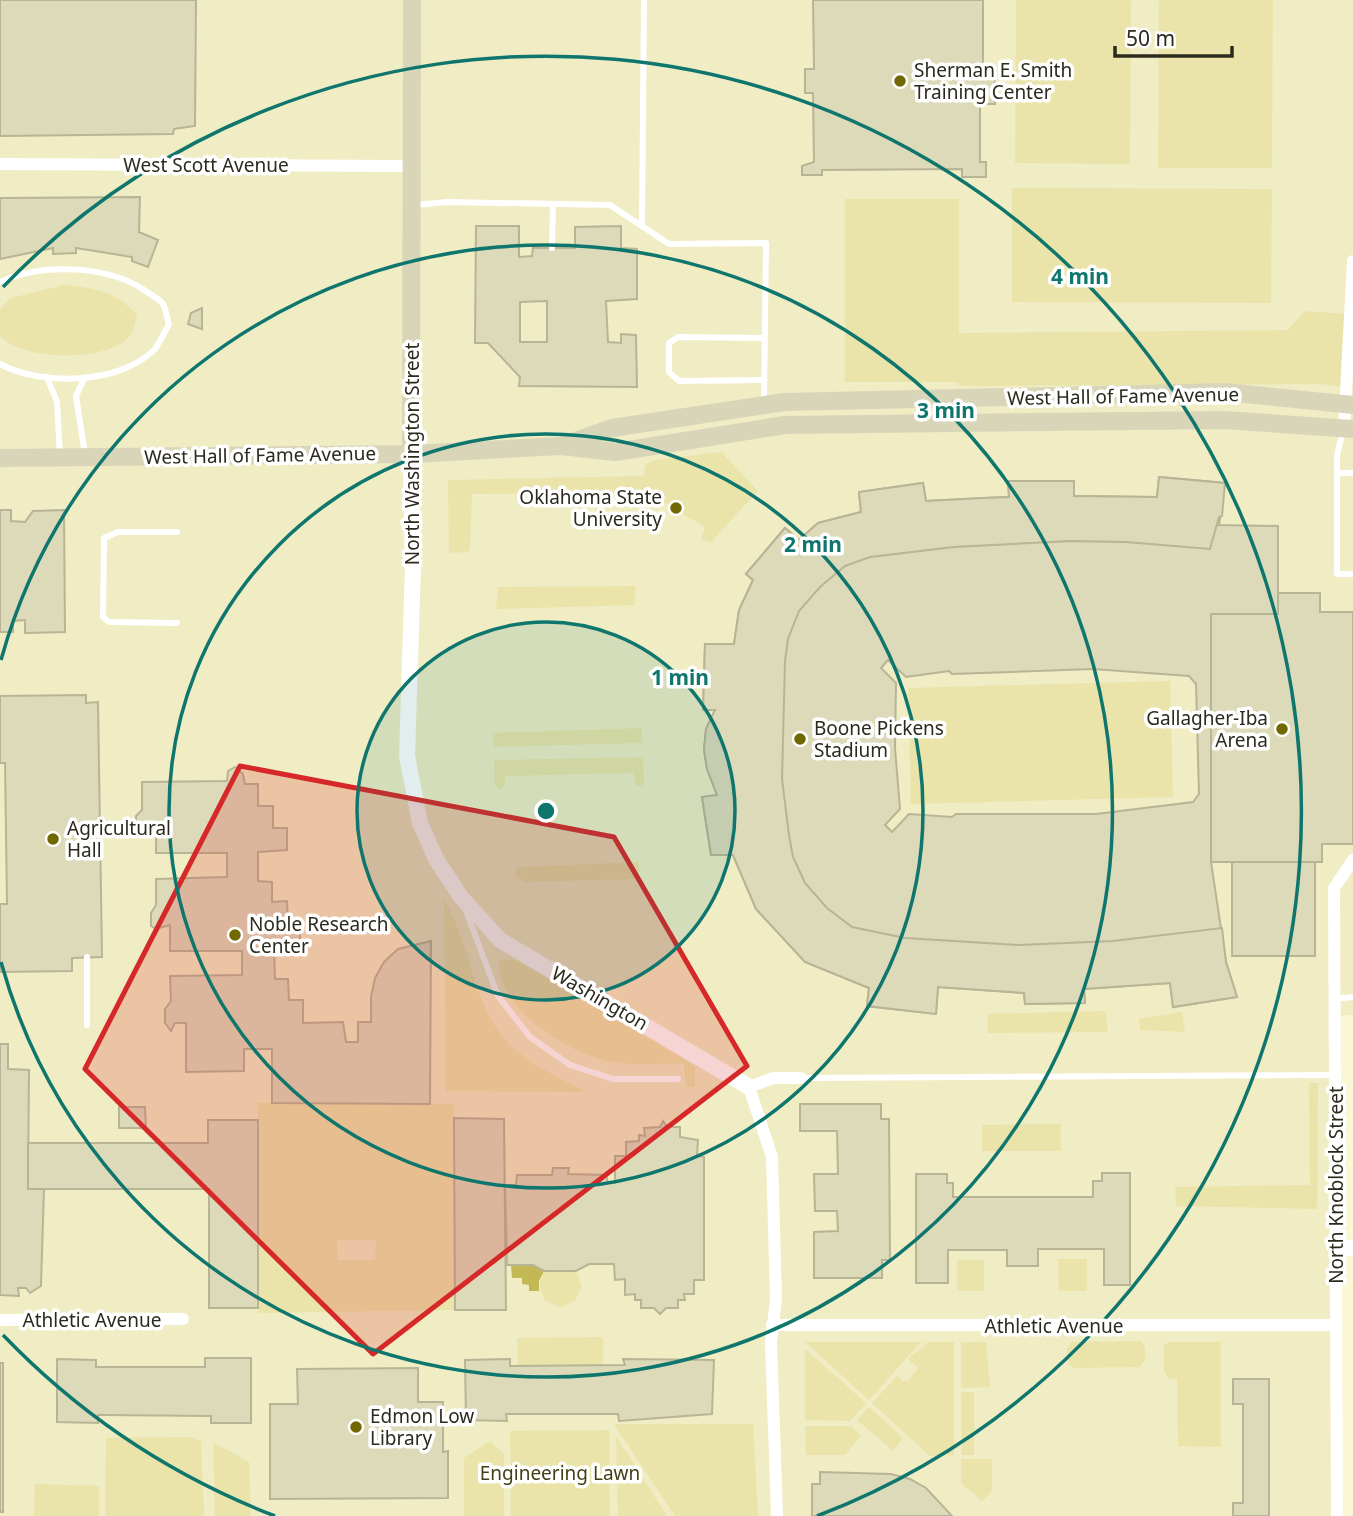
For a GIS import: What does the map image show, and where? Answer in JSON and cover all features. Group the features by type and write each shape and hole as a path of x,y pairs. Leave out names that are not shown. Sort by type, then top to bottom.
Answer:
{"main road":[{"name":"North Washington Street","path":"411,454 412,0"},
{"name":"West Hall of Fame Avenue","path":"561,446 612,428 784,402 1226,392 1350,404"},
{"name":"West Hall of Fame Avenue","path":"0,458 411,454 561,446 616,452 785,425 1224,419 1349,428"}],"street":[{"name":"West Scott Avenue","path":"0,164 413,166"},
{"path":"1349,428 1353,261"},
{"name":"North Washington Street","path":"411,454 413,565 406,733 409,772 420,823 436,859 461,897"},
{"name":"North Knoblock Street","path":"1337,1516 1334,888 1353,860"},
{"name":"Washington","path":"461,897 500,940 749,1087"},
{"path":"777,1516 772,1325 776,1299 772,1157 749,1087 773,1078 801,1078"},
{"path":"1336,1248 1353,1248"},
{"name":"Athletic Avenue","path":"0,1320 183,1319"},
{"name":"Athletic Avenue","path":"772,1325 1336,1325"}],"lane":[{"path":"642,224 644,0"},
{"path":"552,204 552,248"},
{"path":"413,205 610,205 669,244 766,243 764,405"},
{"path":"0,282 14,276 61,270 97,272 135,282 163,304 169,325 154,349 118,371 69,380 15,372 0,364"},
{"path":"764,338 678,337 668,343 668,372 679,381 764,380"},
{"path":"47,377 57,402 60,457"},
{"path":"85,377 76,396 85,457"},
{"path":"1349,428 1337,455 1337,574 1353,573"},
{"path":"1337,473 1353,473"},
{"path":"177,532 118,532 104,538 103,617 109,622 177,623"},
{"path":"461,897 498,996 530,1037 570,1065 613,1079 678,1079"},
{"path":"87,957 87,1025"},
{"path":"1334,999 1353,997"},
{"path":"801,1078 1335,1075"}],"highlighted area":[{"path":"240,766 614,837 747,1066 373,1354 85,1069"}],"shaded area":[{"name":"Oklahoma State University","path":"0,0 1353,0 1353,1015 1336,1016 1332,1516 0,1516"},
{"path":"511,1265 533,1265 544,1271 539,1281 539,1291 529,1291 529,1285 522,1284 522,1278 512,1278"}],"green space":[{"path":"1016,0 1131,0 1130,164 1015,163"},
{"path":"1159,0 1273,0 1272,168 1158,168"},
{"path":"1012,188 1272,189 1271,303 1012,302"},
{"path":"845,199 959,199 959,333 1288,330 1305,311 1350,314 1347,388 1321,384 959,386 958,382 845,382"},
{"path":"64,285 104,292 129,307 137,315 128,337 110,349 77,355 59,355 24,350 0,336 0,309 11,298"},
{"path":"721,452 758,491 710,543 701,539 705,527 648,493 472,494 470,549 468,552 449,553 448,480 643,476 646,464 656,460"},
{"path":"635,586 635,605 496,609 498,587"},
{"path":"1170,681 1173,797 911,804 908,688"},
{"path":"642,728 642,743 494,747 493,733"},
{"path":"643,757 644,783 641,786 636,786 633,773 505,776 505,785 500,789 495,786 494,760"},
{"path":"639,862 639,877 636,879 525,882 515,876 516,867"},
{"path":"444,899 459,932 483,1001 499,1032 528,1060 587,1092 446,1091"},
{"path":"499,960 516,960 695,1066 695,1087 686,1087 684,1064 616,1063 590,1056 554,1038 521,1011 509,995 501,978"},
{"path":"1105,1011 1108,1032 987,1033 988,1014"},
{"path":"1182,1012 1185,1032 1140,1030 1139,1019"},
{"path":"1309,1083 1318,1083 1317,1209 1176,1206 1175,1187 1310,1185"},
{"path":"258,1103 454,1104 455,1310 258,1313","holes":["337,1240 376,1240 375,1260 338,1260"]},
{"path":"1061,1124 1061,1151 982,1151 982,1125"},
{"path":"1058,1259 1087,1259 1087,1291 1059,1291"},
{"path":"957,1260 984,1260 984,1291 957,1291"},
{"path":"544,1271 576,1271 582,1286 575,1301 560,1307 545,1301 539,1286"},
{"path":"603,1337 603,1365 518,1366 517,1338"},
{"path":"1141,1341 1145,1348 1145,1360 1139,1367 1074,1368 1068,1363 1067,1349 1071,1342"},
{"path":"805,1342 921,1342 869,1400"},
{"path":"928,1342 954,1342 954,1455 930,1456 872,1403 897,1376 903,1381 909,1380 918,1368 908,1359"},
{"path":"961,1342 986,1342 990,1387 961,1388"},
{"path":"1169,1342 1221,1342 1221,1447 1178,1446 1177,1379 1169,1378 1164,1372 1164,1345"},
{"path":"805,1349 866,1403 850,1421 805,1420"},
{"path":"961,1392 974,1392 974,1455 962,1455"},
{"path":"869,1407 903,1438 893,1451 857,1420"},
{"path":"614,1424 753,1424 758,1516 675,1516"},
{"path":"805,1426 851,1426 861,1436 845,1455 806,1455"},
{"name":"Engineering Lawn","path":"609,1430 610,1516 511,1516 510,1431"},
{"path":"616,1436 667,1516 618,1516"},
{"path":"190,1437 201,1441 204,1516 105,1516 106,1438"},
{"path":"490,1441 504,1454 504,1516 464,1516 464,1458"},
{"path":"213,1442 249,1462 251,1516 215,1516"},
{"path":"961,1459 992,1459 992,1491 982,1501 961,1483"},
{"path":"35,1484 99,1486 99,1516 34,1516"}],"building":[{"path":"0,0 196,0 195,126 174,129 173,134 0,136"},
{"name":"Sherman E. Smith Training Center","path":"813,0 983,0 983,66 994,66 995,104 980,104 980,162 986,162 986,177 962,177 962,169 822,170 822,175 802,175 802,166 814,162 813,93 805,93 805,69 814,69"},
{"path":"140,197 139,232 158,240 148,267 132,261 132,257 76,248 76,253 53,254 53,248 0,259 0,198"},
{"path":"476,226 519,226 519,257 532,256 533,248 575,248 575,227 621,226 621,248 637,249 637,299 606,301 608,342 621,343 621,334 636,335 637,387 519,386 520,377 488,343 475,343","holes":["547,301 547,342 520,342 520,302"]},
{"path":"202,308 202,329 188,324 191,313"},
{"name":"Boone Pickens Stadium","path":"1159,477 1225,483 1219,525 1278,526 1278,614 1211,614 1211,862 1226,962 1237,997 1173,1007 1170,983 1084,989 1085,1003 1025,1004 1024,993 938,987 936,1014 867,1006 869,988 805,962 756,909 733,855 711,855 702,797 717,795 707,769 704,750 706,729 715,710 703,710 705,644 734,644 739,610 753,580 746,574 785,528 799,540 818,523 861,512 859,492 923,483 926,501 1009,497 1008,481 1074,481 1074,496 1157,497","holes":["888,660 906,677 949,671 952,674 1093,669 1189,676 1196,684 1199,794 1193,802 1096,814 956,814 952,817 909,814 892,832 885,825 900,809 895,748 896,683 881,668"]},
{"path":"1159,477 1225,483 1222,516 1219,517 1210,549 1126,542 1070,541 954,547 870,557 845,566 820,587 799,611 788,639 785,661 782,779 789,835 793,857 805,883 827,908 852,927 905,938 1019,945 1113,941 1222,928 1226,962 1237,997 1173,1007 1170,983 1084,989 1085,1003 1025,1004 1024,993 938,987 936,1014 867,1006 869,988 805,962 756,909 733,855 711,855 702,797 717,795 707,769 704,750 706,729 715,710 703,710 705,644 734,644 739,610 753,580 746,574 785,528 799,540 818,523 861,512 859,492 923,483 926,501 1009,497 1008,481 1074,481 1074,496 1157,497"},
{"path":"0,510 11,510 11,521 25,522 33,511 64,510 65,632 25,633 25,620 13,621 13,632 0,632"},
{"name":"Gallagher-Iba Arena","path":"1278,593 1320,593 1320,612 1353,612 1353,844 1322,844 1322,862 1211,862 1211,614 1278,614"},
{"name":"Agricultural Hall","path":"86,695 86,703 98,702 102,957 72,958 72,971 0,972 0,904 7,904 5,763 0,763 0,696"},
{"name":"Noble Research Center","path":"235,767 243,774 245,784 258,784 258,806 273,806 273,828 287,828 287,850 258,852 258,881 272,882 272,902 287,901 288,924 300,924 300,948 274,948 275,979 288,979 289,1000 303,1000 303,1023 343,1022 346,1042 358,1042 358,1022 371,1022 371,997 375,978 384,962 398,949 431,941 430,1104 272,1103 272,1049 244,1049 244,1071 186,1072 186,1023 175,1023 171,1031 165,1023 165,1009 171,1001 170,976 242,975 242,951 170,951 170,925 156,929 151,926 151,913 156,905 156,879 227,877 227,853 156,853 156,828 145,828 141,833 136,828 136,816 142,810 142,782 227,781 228,771"},
{"path":"1232,862 1315,862 1315,956 1232,956"},
{"path":"0,1044 8,1044 8,1069 29,1070 28,1189 44,1189 41,1286 30,1293 26,1288 18,1288 19,1296 0,1295"},
{"path":"800,1104 881,1104 881,1119 889,1119 890,1260 882,1260 882,1278 814,1278 814,1232 838,1231 837,1211 815,1211 814,1174 838,1174 837,1131 800,1131"},
{"path":"119,1107 145,1107 146,1128 119,1128"},
{"path":"454,1118 504,1119 506,1310 455,1310"},
{"path":"208,1120 258,1120 258,1308 209,1308 209,1189 28,1189 28,1143 208,1143"},
{"path":"663,1121 667,1127 680,1127 680,1137 698,1140 697,1156 704,1157 704,1280 694,1280 694,1294 684,1294 685,1300 678,1300 678,1308 666,1308 660,1314 654,1308 641,1308 641,1300 635,1300 635,1294 625,1295 625,1279 615,1280 614,1264 589,1264 576,1271 544,1271 533,1265 507,1265 505,1185 516,1185 517,1175 552,1175 553,1168 569,1168 568,1174 606,1175 608,1183 615,1183 615,1156 626,1156 626,1142 639,1141 639,1135 645,1136 644,1128 660,1127"},
{"path":"1102,1173 1130,1173 1130,1285 1104,1285 1104,1249 1038,1249 1038,1266 1007,1266 1007,1250 948,1250 948,1283 916,1283 916,1174 947,1174 947,1183 953,1183 953,1197 1093,1197 1093,1181 1102,1181"},
{"path":"205,1358 251,1358 251,1423 211,1423 211,1416 103,1415 98,1415 98,1423 57,1422 57,1359 96,1360 96,1367 205,1367"},
{"path":"510,1359 510,1366 625,1365 623,1359 714,1360 712,1414 619,1421 618,1414 506,1414 507,1421 466,1420 465,1360"},
{"path":"0,1363 3,1363 3,1512 0,1512"},
{"name":"Edmon Low Library","path":"418,1368 418,1402 443,1402 443,1452 448,1451 448,1498 270,1499 270,1404 298,1404 297,1369"},
{"path":"1233,1379 1269,1379 1269,1516 1233,1516 1233,1503 1243,1503 1243,1404 1233,1404"},
{"path":"820,1472 891,1474 910,1479 926,1488 952,1516 812,1516 812,1484 820,1484"}],"place":[{"name":"Sherman E. Smith Training Center","path":"900,81"},
{"name":"Oklahoma State University","path":"676,508"},
{"name":"Gallagher-Iba Arena","path":"1282,729"},
{"name":"Boone Pickens Stadium","path":"800,739"},
{"name":"Agricultural Hall","path":"53,839"},
{"name":"Noble Research Center","path":"235,935"},
{"name":"Edmon Low Library","path":"356,1427"}]}
